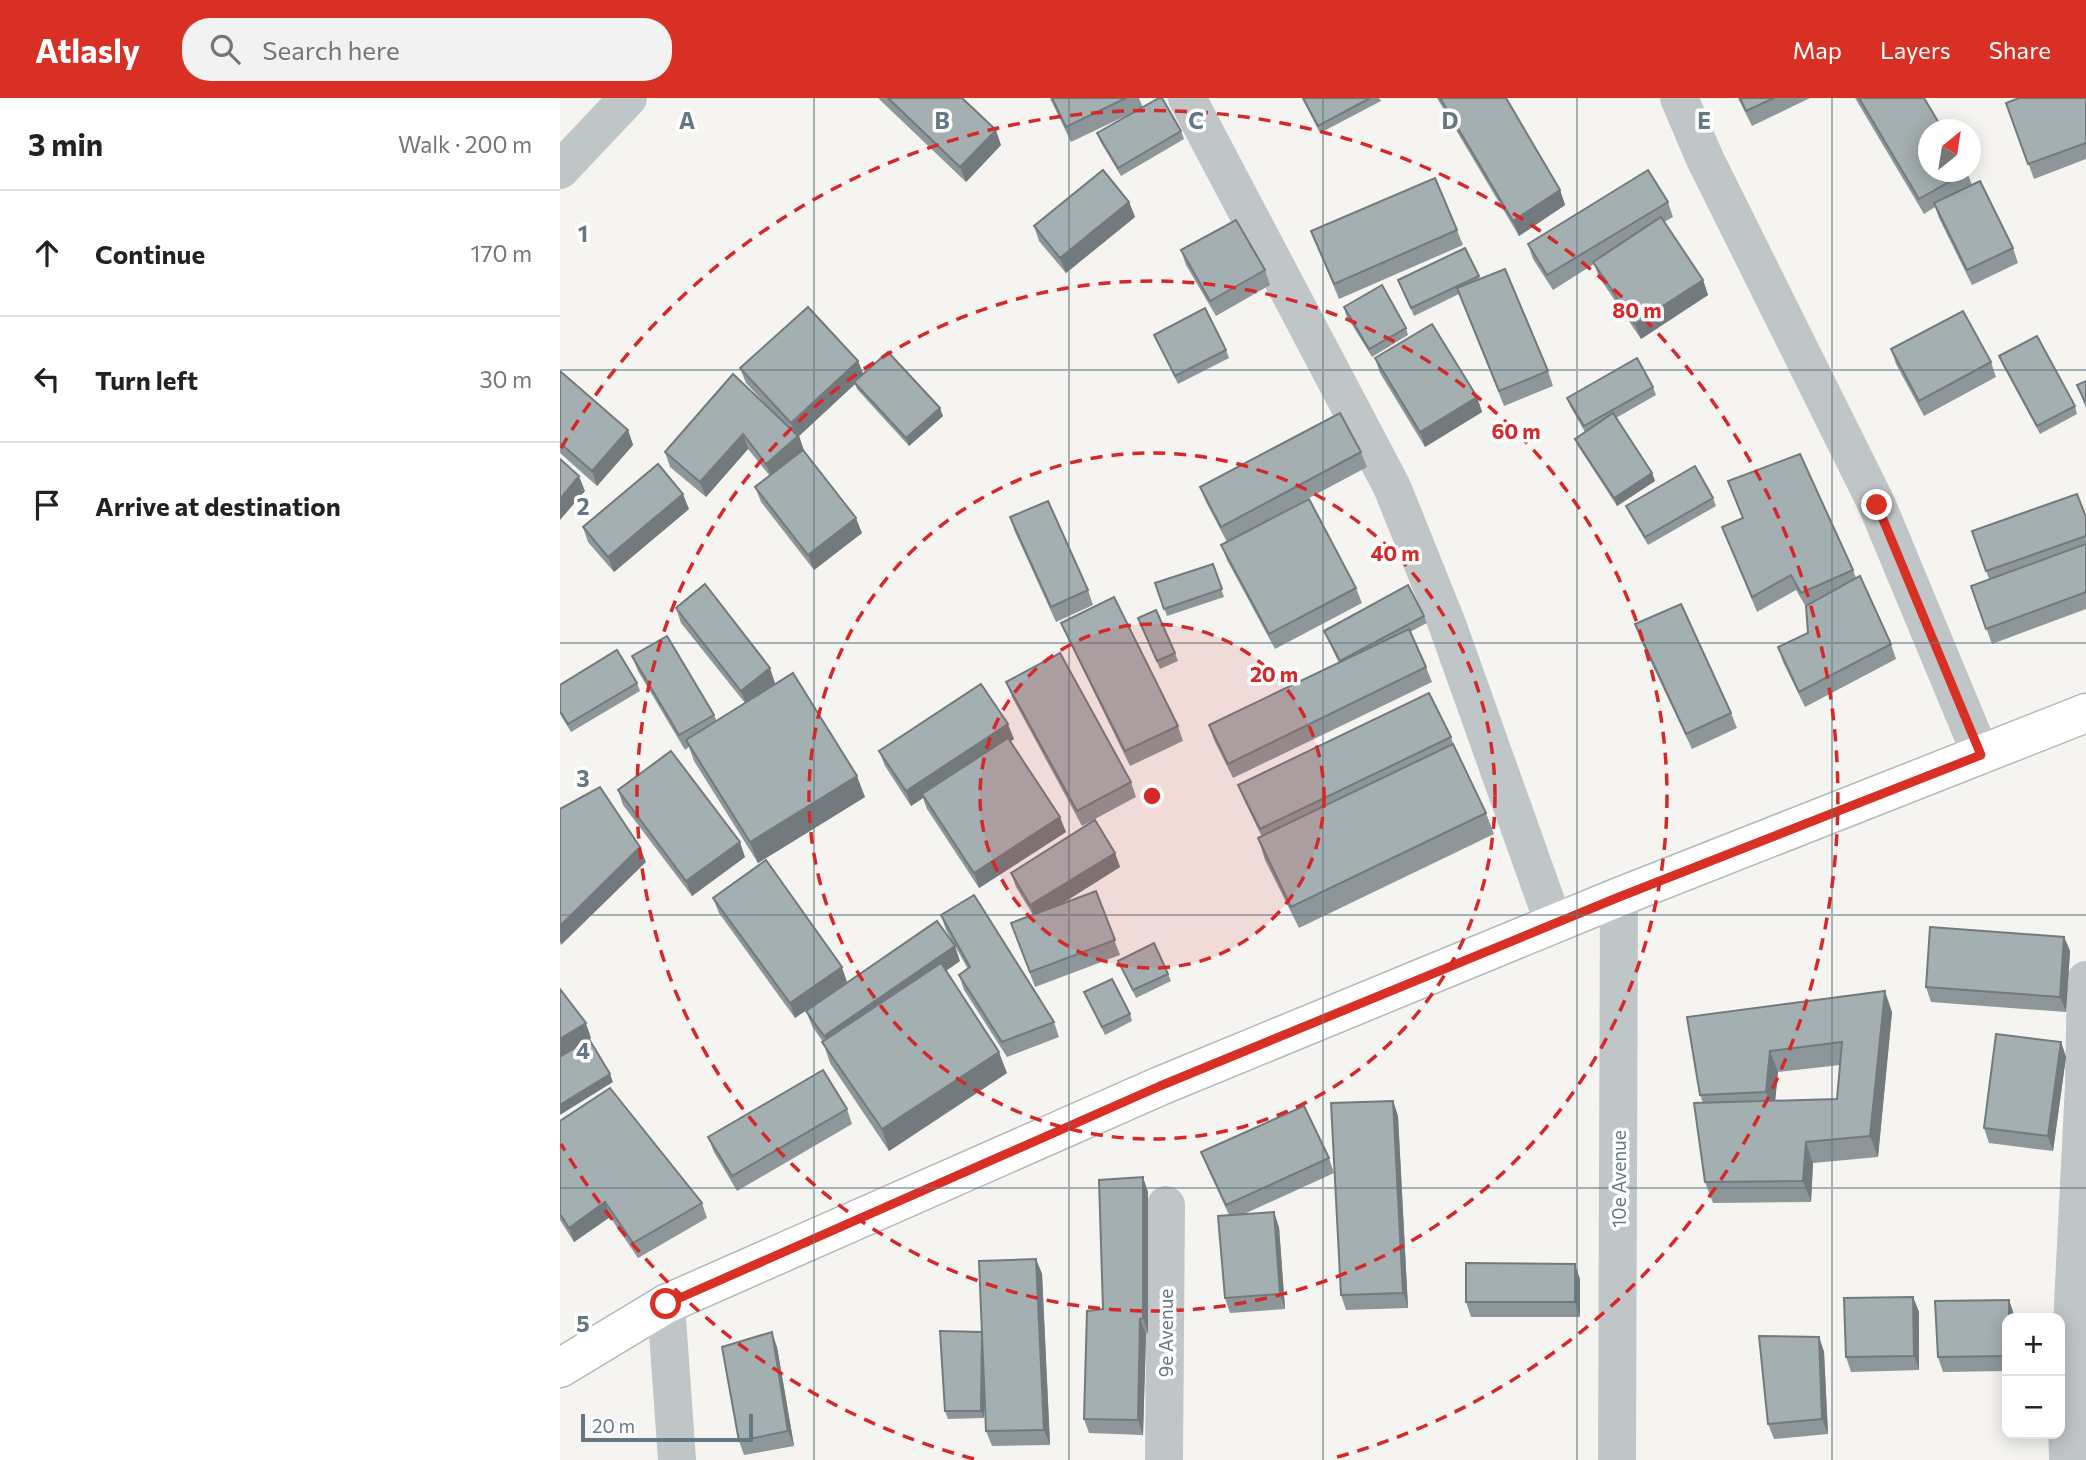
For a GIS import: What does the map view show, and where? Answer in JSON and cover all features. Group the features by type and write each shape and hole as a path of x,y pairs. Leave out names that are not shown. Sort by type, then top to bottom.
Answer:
{"main road":[{"path":"560,1368 666,1304 1160,1086 1619,897 2086,713"}],"street":[{"path":"561,167 628,98"},
{"path":"1187,98 1392,487 1447,624 1554,924"},
{"path":"1679,98 1705,159 1877,505 1981,755"},
{"name":"10e Avenue","path":"1617,1460 1619,897"},
{"path":"2068,1460 2067,1424 2086,980"},
{"name":"9e Avenue","path":"1164,1460 1166,1205"},
{"path":"666,1304 677,1460"}],"building":[{"path":"888,98 962,98 996,130 960,167"},
{"path":"1052,98 1126,98 1066,127"},
{"path":"1162,98 1181,131 1118,168 1097,133"},
{"path":"1303,98 1370,98 1318,126"},
{"path":"1440,98 1506,98 1560,190 1513,221"},
{"path":"1740,98 1774,98 1746,111"},
{"path":"1859,98 1924,98 1936,119 1918,119 1918,182 1949,182 1919,199"},
{"path":"2019,98 2086,98 2086,143 2028,164 2006,103"},
{"path":"1103,170 1129,202 1060,258 1034,226"},
{"path":"1648,170 1668,202 1547,275 1528,244"},
{"path":"1435,178 1457,230 1334,284 1311,231"},
{"path":"1980,182 2013,248 1967,270 1934,203"},
{"path":"1661,217 1703,280 1635,324 1593,262"},
{"path":"1236,220 1265,270 1210,301 1181,250"},
{"path":"1465,248 1479,276 1411,308 1398,280"},
{"path":"1505,269 1548,371 1499,391 1457,288"},
{"path":"1382,285 1406,328 1369,349 1344,307"},
{"path":"808,307 858,361 791,423 740,368"},
{"path":"1205,308 1226,350 1175,376 1154,335"},
{"path":"1963,311 1991,362 1919,401 1891,349"},
{"path":"1432,324 1477,397 1420,432 1375,358"},
{"path":"2037,336 2075,406 2037,426 1999,356"},
{"path":"888,352 940,408 906,438 854,382"},
{"path":"1637,358 1653,387 1584,426 1567,398"},
{"path":"560,371 628,430 592,471 560,443"},
{"path":"733,374 798,436 766,464 743,434 700,482 665,452"},
{"path":"2086,381 2086,404 2077,385"},
{"path":"1340,413 1361,452 1221,527 1200,487"},
{"path":"1613,413 1652,473 1614,498 1575,439"},
{"path":"803,450 856,518 808,555 755,487"},
{"path":"1800,454 1853,570 1801,593 1791,575 1752,597 1722,527 1743,518 1728,481"},
{"path":"560,459 579,476 560,499"},
{"path":"658,464 683,494 608,557 583,527"},
{"path":"1695,466 1713,498 1645,537 1626,506"},
{"path":"2077,494 2086,517 2086,536 1986,571 1972,531"},
{"path":"1309,499 1356,588 1269,634 1221,545"},
{"path":"1048,501 1088,590 1051,607 1010,517"},
{"path":"2086,544 2086,592 1986,629 1971,586"},
{"path":"1213,564 1222,589 1164,609 1155,583"},
{"path":"1860,576 1891,644 1799,692 1778,647 1808,633 1806,606"},
{"path":"705,584 770,668 741,691 676,608"},
{"path":"1408,585 1424,616 1340,661 1324,631"},
{"path":"1114,597 1178,726 1125,751 1061,623"},
{"path":"1681,604 1731,713 1686,734 1635,624"},
{"path":"1156,610 1175,653 1157,661 1138,618"},
{"path":"1409,629 1426,667 1228,764 1209,725"},
{"path":"667,636 714,715 679,735 632,656"},
{"path":"617,650 637,683 568,724 560,711 560,685"},
{"path":"1060,653 1131,782 1077,811 1006,682"},
{"path":"793,673 857,776 750,842 686,740"},
{"path":"981,684 1008,724 906,791 879,751"},
{"path":"1429,693 1451,737 1260,829 1238,785"},
{"path":"1008,738 1060,817 974,873 922,794"},
{"path":"1453,744 1486,813 1291,907 1258,838"},
{"path":"671,751 740,842 686,881 618,790"},
{"path":"600,787 640,847 560,926 560,809"},
{"path":"1095,820 1115,853 1030,905 1011,873"},
{"path":"766,860 842,967 790,1003 713,898"},
{"path":"1096,891 1115,940 1030,972 1011,923"},
{"path":"974,895 1054,1022 1002,1042 959,975 970,967 941,915"},
{"path":"937,921 955,946 824,1036 806,1011"},
{"path":"1930,927 2064,937 2060,997 1926,987"},
{"path":"1154,943 1168,974 1133,990 1118,961"},
{"path":"941,963 999,1052 882,1129 822,1042"},
{"path":"1112,979 1130,1014 1102,1027 1084,992"},
{"path":"560,989 586,1023 560,1039"},
{"path":"1885,991 1870,1136 1806,1142 1803,1181 1705,1182 1694,1103 1837,1099 1842,1042 1770,1051 1766,1092 1700,1095 1687,1017"},
{"path":"1996,1034 2061,1042 2048,1136 1984,1128"},
{"path":"589,1039 610,1074 560,1105 560,1057"},
{"path":"823,1070 847,1109 732,1176 708,1137"},
{"path":"610,1088 702,1203 633,1243 605,1202 569,1228 560,1214 560,1121"},
{"path":"1393,1101 1403,1293 1341,1295 1331,1103"},
{"path":"1304,1106 1329,1158 1226,1205 1201,1152"},
{"path":"1143,1177 1143,1318 1140,1319 1138,1420 1084,1419 1087,1311 1103,1309 1099,1180"},
{"path":"1274,1212 1280,1294 1225,1298 1218,1216"},
{"path":"1036,1259 1044,1430 986,1431 979,1261"},
{"path":"1466,1263 1575,1264 1575,1302 1466,1302"},
{"path":"1913,1297 1914,1356 1846,1357 1844,1298"},
{"path":"2009,1300 2009,1313 2002,1313 2002,1356 1938,1357 1935,1301"},
{"path":"940,1331 982,1332 981,1411 945,1411"},
{"path":"772,1332 788,1431 739,1441 722,1347"},
{"path":"1759,1336 1819,1337 1822,1419 1768,1424"}],"route":[{"path":"666,1304 1160,1086 1619,897 1981,755 1877,505"}]}
